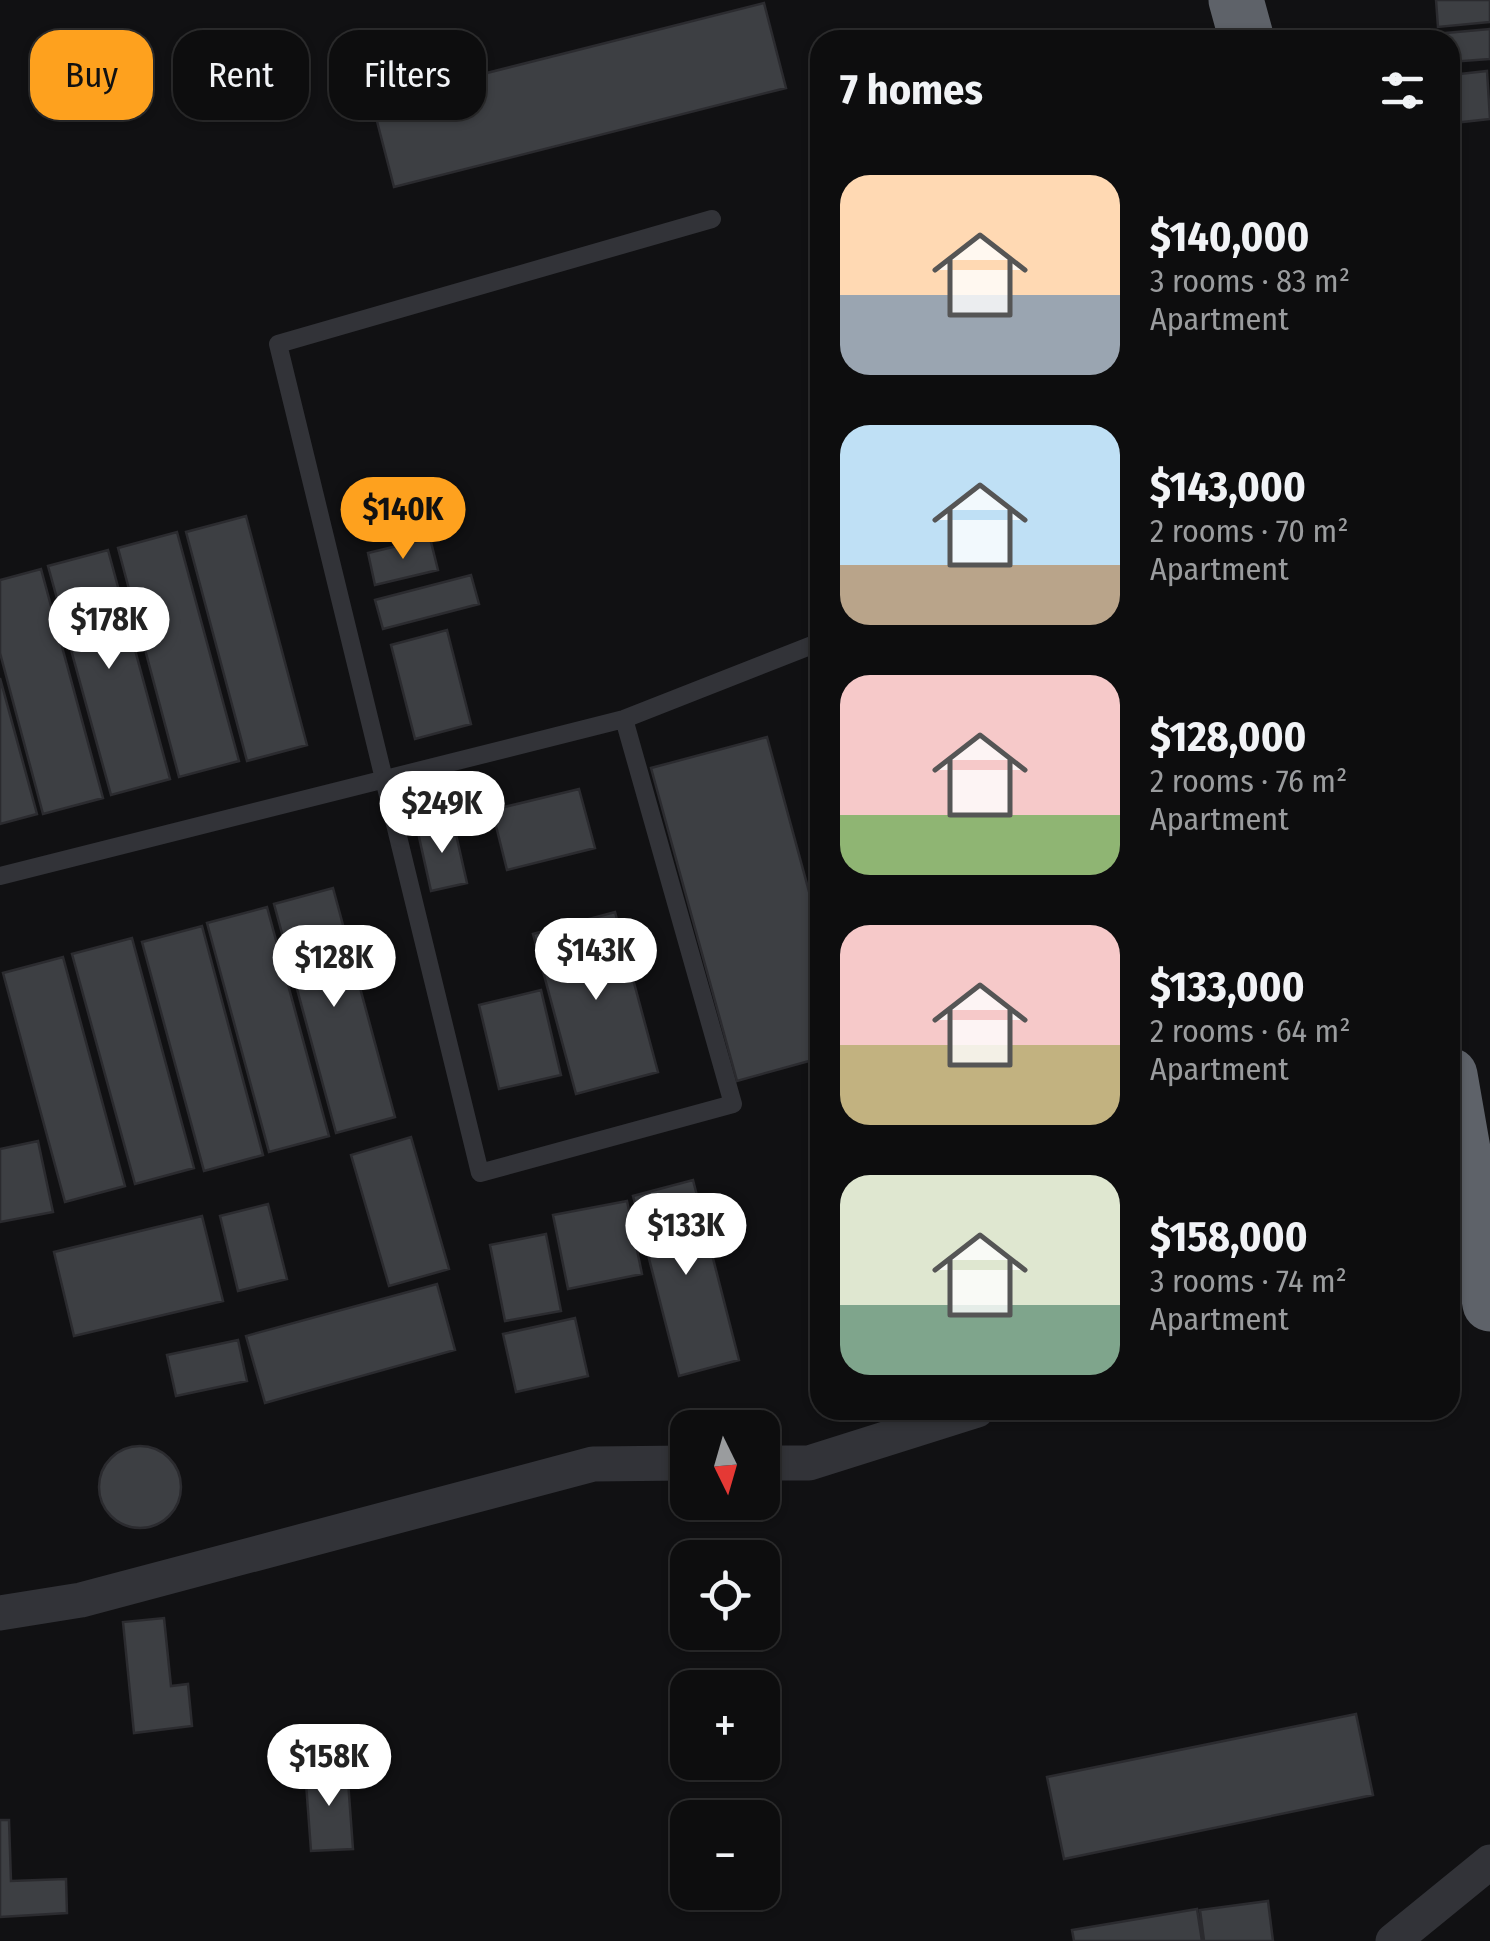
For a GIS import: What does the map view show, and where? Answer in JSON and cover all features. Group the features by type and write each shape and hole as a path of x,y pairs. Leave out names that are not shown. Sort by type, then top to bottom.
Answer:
{"highway":[{"path":"1236,0 1244,30"},
{"path":"1460,1132 1490,1304"}],"street":[{"path":"780,1463 809,1463 945,1420"},
{"path":"0,1613 80,1600 593,1464 670,1463"},
{"path":"1393,1941 1490,1862"}],"lane":[{"path":"624,718 733,1104 480,1173 278,344 712,219"},
{"path":"0,876 624,718 810,646"}],"building":[{"path":"1436,0 1490,0 1490,22 1438,27"},
{"path":"764,3 786,88 394,187 377,120 486,120 486,73"},
{"path":"1490,29 1490,59 1460,61 1460,32"},
{"path":"1487,71 1490,119 1460,122 1460,74"},
{"path":"246,516 307,745 247,761 186,532"},
{"path":"177,532 239,761 179,777 118,548"},
{"path":"430,538 438,570 375,585 368,553"},
{"path":"108,550 170,779 111,795 48,566"},
{"path":"41,569 103,798 43,814 0,653 0,580"},
{"path":"471,575 479,604 383,629 375,600"},
{"path":"447,630 471,724 415,739 391,645"},
{"path":"0,678 37,814 0,824"},
{"path":"767,737 810,895 810,1061 737,1081 651,768"},
{"path":"579,789 595,848 507,870 492,810"},
{"path":"453,821 467,883 431,891 417,828"},
{"path":"333,888 395,1117 336,1133 274,904"},
{"path":"267,907 329,1136 269,1152 207,923"},
{"path":"615,912 658,1072 576,1094 533,934"},
{"path":"202,926 263,1155 204,1171 142,942"},
{"path":"132,938 194,1168 135,1184 72,954"},
{"path":"63,957 125,1186 65,1202 3,973"},
{"path":"541,990 561,1075 499,1089 479,1005"},
{"path":"411,1137 449,1269 389,1286 351,1155"},
{"path":"38,1141 53,1212 0,1222 0,1149"},
{"path":"693,1180 739,1360 679,1376 633,1196"},
{"path":"627,1201 642,1274 568,1289 553,1215"},
{"path":"268,1204 287,1279 238,1291 220,1216"},
{"path":"202,1216 223,1301 74,1336 54,1252"},
{"path":"546,1234 561,1311 505,1321 490,1245"},
{"path":"437,1284 455,1350 265,1403 246,1336"},
{"path":"575,1318 588,1376 516,1392 503,1334"},
{"path":"238,1340 247,1381 176,1396 167,1355"},
{"path":"140,1446 156,1449 169,1458 178,1471 178,1503 169,1516 156,1525 140,1528 124,1525 111,1516 102,1503 99,1487 102,1471 111,1458 124,1449"},
{"path":"164,1618 171,1686 188,1684 192,1726 134,1733 123,1622"},
{"path":"1356,1714 1373,1795 1064,1859 1047,1777"},
{"path":"347,1767 353,1849 311,1851 305,1769"},
{"path":"0,1820 9,1820 11,1881 66,1879 67,1913 0,1917"},
{"path":"1268,1901 1273,1941 1204,1941 1200,1910"},
{"path":"1197,1909 1202,1941 1074,1941 1072,1930"}]}
